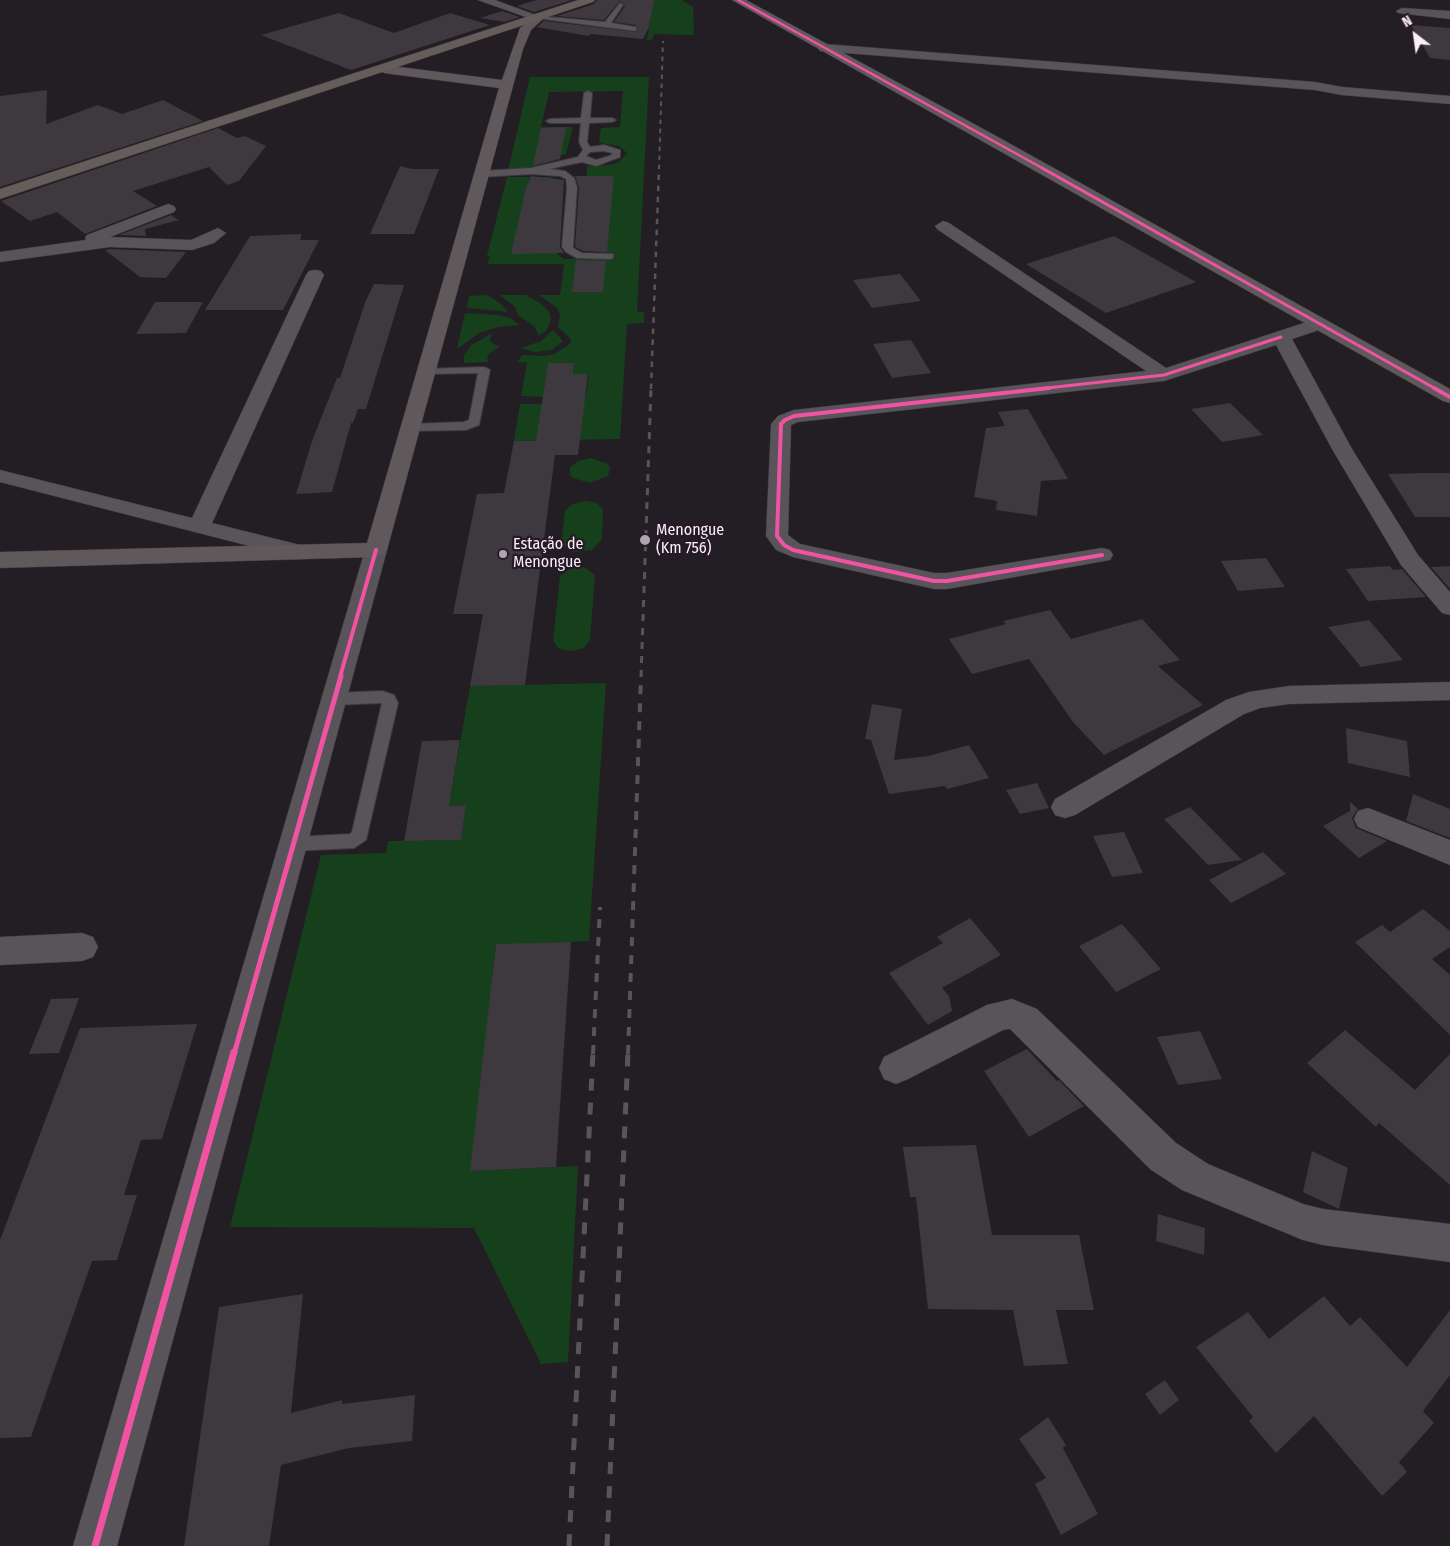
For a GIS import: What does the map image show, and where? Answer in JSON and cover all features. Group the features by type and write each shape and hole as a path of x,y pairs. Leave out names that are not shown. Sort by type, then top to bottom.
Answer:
{"main road":[{"path":"0,194 589,0"},
{"path":"738,0 1450,397"},
{"path":"0,560 376,550 506,85 521,38 526,28 538,18"},
{"path":"384,69 506,85"}],"street":[{"path":"484,0 538,18"},
{"path":"1402,11 1450,15"},
{"path":"824,48 1316,86 1342,91 1450,100"},
{"path":"1316,86 1342,84 1450,93"},
{"path":"76,246 168,208"},
{"path":"943,226 1164,375"},
{"path":"0,257 118,242 192,245 208,240 218,233"},
{"path":"200,525 315,275"},
{"path":"1102,555 947,581 934,581 793,550 784,545 777,536 781,424 794,416 1164,375 1319,324"},
{"path":"1281,338 1342,449 1409,560 1450,607"},
{"path":"0,476 200,525 300,552"},
{"path":"95,1546 376,550"},
{"path":"1065,807 1235,707 1258,699 1289,694 1450,691"},
{"path":"1368,819 1450,853"},
{"path":"0,951 82,946"},
{"path":"896,1068 999,1016 1012,1014 1025,1020 1163,1156 1195,1177 1316,1225 1450,1244"}],"lane":[{"path":"607,24 620,5"},
{"path":"538,18 607,24 633,29"},
{"path":"587,150 583,142 588,93"},
{"path":"550,121 612,120"},
{"path":"531,171 582,159 602,162 612,160 617,155 609,149 587,150 582,154 582,159 572,187 567,246 573,254 580,256 610,256"},
{"path":"481,174 531,171 562,173 570,178 572,187"},
{"path":"410,428 466,426 475,422 484,370 426,371"},
{"path":"293,844 354,841 360,835 390,703 389,699 382,698 334,699"}],"green space":[{"path":"653,0 682,0 693,7 694,35 654,34 652,40 647,40"},
{"path":"530,77 649,77 637,312 644,312 644,323 627,324 620,439 514,441 520,404 578,403 579,398 586,397 589,374 573,374 574,363 548,363 543,397 521,396 527,362 517,362 523,355 543,356 554,354 570,344 571,339 558,327 560,315 557,308 539,295 560,295 564,264 487,264 490,257 487,256 507,177 550,177 562,182 553,251 564,259 613,259 613,254 585,250 587,166 610,165 619,162 627,153 619,146 599,143 601,128 620,127 623,91 549,92 541,127 573,127 566,154 528,168 508,170"},
{"path":"487,295 501,304 508,312 467,308 469,296"},
{"path":"500,295 526,295 540,303 550,313 551,319 547,330 539,336 534,326 518,315 515,307"},
{"path":"465,313 498,315 510,318 520,325 498,327 479,333 457,349"},
{"path":"553,330 563,341 552,350 535,352 521,348 541,341"},
{"path":"493,333 489,340 499,347 489,354 487,358 489,362 464,363 464,356 471,345"},
{"path":"591,458 608,464 610,468 608,476 590,483 573,478 570,475 570,467 578,461"},
{"path":"586,501 597,503 603,509 602,539 592,550 573,552 563,546 561,542 565,511 573,504"},
{"path":"573,567 584,567 595,575 590,640 584,648 572,651 559,649 553,641 560,576"},
{"path":"606,683 589,941 496,945 471,1171 578,1166 568,1362 541,1364 474,1228 230,1227 321,855 386,853 388,841 461,840 466,805 449,806 470,686"}],"building":[{"path":"537,0 572,0 534,12 517,6"},
{"path":"597,0 654,0 649,27 643,39 591,34 588,36 537,27 544,21 637,32 636,25 614,22 625,6 620,1 604,20 557,16 594,4"},
{"path":"502,11 520,17 505,22 480,18"},
{"path":"339,13 394,33 450,13 490,25 351,70 261,35"},
{"path":"1411,25 1450,28 1450,60 1430,58"},
{"path":"47,90 46,124 98,105 122,114 163,100 203,121 0,187 0,96"},
{"path":"566,127 560,159 533,166 541,128"},
{"path":"218,128 237,138 245,136 266,146 239,181 227,185 209,167 133,191 157,206 85,234 57,212 30,221 1,201"},
{"path":"400,166 412,169 439,169 414,234 370,234"},
{"path":"531,176 564,180 560,247 564,253 511,254 527,183 529,183"},
{"path":"575,176 614,176 607,252 583,251 575,247 579,187"},
{"path":"171,215 179,220 145,229 146,236 119,235"},
{"path":"302,234 300,240 319,240 283,310 205,310 250,236"},
{"path":"1114,236 1196,282 1106,313 1026,264"},
{"path":"105,250 186,252 166,278 140,277"},
{"path":"576,260 606,261 603,292 572,292"},
{"path":"900,274 921,301 872,308 853,280"},
{"path":"374,284 404,285 366,409 358,409 353,423 351,423 332,492 296,494 312,441 337,378 340,378 366,300"},
{"path":"155,302 203,302 186,333 136,334"},
{"path":"911,340 931,373 892,378 873,344"},
{"name":"Estação de Menongue","path":"548,363 574,363 573,374 588,374 578,455 555,455 525,685 470,686 483,614 453,614 477,494 504,493 514,441 536,441"},
{"path":"1230,403 1263,435 1222,442 1191,409"},
{"path":"1028,409 1068,479 1041,481 1037,516 996,510 997,501 974,497 986,428 1005,426 998,412"},
{"path":"1450,473 1450,517 1415,517 1388,474"},
{"path":"1266,558 1285,587 1238,591 1221,561"},
{"path":"1390,566 1393,570 1402,569 1426,597 1368,601 1346,569"},
{"path":"1450,566 1450,589 1431,567"},
{"path":"1050,610 1071,639 1142,619 1180,660 1158,666 1203,705 1104,755 1073,722 1029,659 972,674 949,639 1006,624 1003,621"},
{"path":"1369,620 1403,660 1361,667 1328,627"},
{"path":"872,704 902,709 894,760 928,756 969,745 989,778 947,789 945,786 889,794 871,740 865,739"},
{"path":"1346,728 1407,741 1410,777 1348,763"},
{"path":"460,740 449,806 466,805 461,840 404,841 422,741"},
{"path":"1037,783 1049,808 1020,814 1006,790"},
{"path":"1413,794 1450,809 1450,838 1406,821"},
{"path":"1350,802 1358,809 1352,818 1356,828 1387,841 1359,858 1323,826 1350,811"},
{"path":"1190,807 1242,860 1208,865 1164,819"},
{"path":"1124,832 1143,873 1112,877 1093,836"},
{"path":"1263,852 1286,874 1231,903 1209,880"},
{"path":"1423,909 1450,931 1450,947 1432,959 1450,975 1450,1035 1355,942 1382,925 1390,932"},
{"path":"970,918 1001,955 942,988 949,996 952,1011 928,1025 889,973 943,943 937,937"},
{"path":"1122,924 1161,969 1116,992 1079,946"},
{"path":"571,942 556,1167 470,1171 496,944"},
{"path":"79,998 59,1053 29,1054 51,999"},
{"path":"197,1024 162,1139 141,1140 124,1195 137,1195 117,1260 92,1261 31,1437 0,1438 0,1240 80,1028"},
{"path":"1345,1030 1415,1090 1450,1054 1450,1185 1379,1123 1376,1127 1307,1063"},
{"path":"1200,1031 1222,1079 1178,1085 1157,1037"},
{"path":"1027,1049 1084,1106 1029,1137 984,1071"},
{"path":"976,1145 992,1235 1079,1235 1094,1310 1056,1310 1068,1364 1024,1366 1013,1310 928,1309 916,1197 910,1197 903,1147"},
{"path":"1312,1151 1348,1168 1339,1209 1303,1192"},
{"path":"1158,1214 1205,1228 1204,1255 1156,1241"},
{"path":"303,1294 291,1413 342,1400 342,1404 415,1395 412,1441 349,1448 281,1465 269,1546 184,1546 219,1307"},
{"path":"1324,1296 1350,1326 1360,1317 1407,1367 1450,1310 1450,1375 1423,1411 1434,1423 1399,1462 1407,1472 1382,1496 1314,1416 1276,1453 1249,1421 1253,1417 1196,1347 1248,1312 1269,1339"},
{"path":"1165,1380 1179,1400 1160,1415 1145,1394"},
{"path":"1048,1417 1066,1445 1063,1448 1098,1514 1061,1535 1035,1484 1046,1478 1019,1439"}],"railway":[{"path":"659,169 663,41"},
{"path":"651,389 659,168"},
{"path":"641,677 651,388"},
{"path":"628,1054 641,676"},
{"path":"593,1054 600,907"},
{"path":"569,1546 593,1052"},
{"path":"607,1546 628,1052"}],"cycle path":[{"path":"738,0 993,140 1450,397"},
{"path":"1102,555 947,581 934,581 793,550 784,545 777,536 781,424 794,416 1164,375 1281,337"},
{"path":"95,1546 376,550"}],"place":[{"name":"Menongue (Km 756)","path":"645,540"},
{"name":"Estação de Menongue","path":"503,554"}]}
